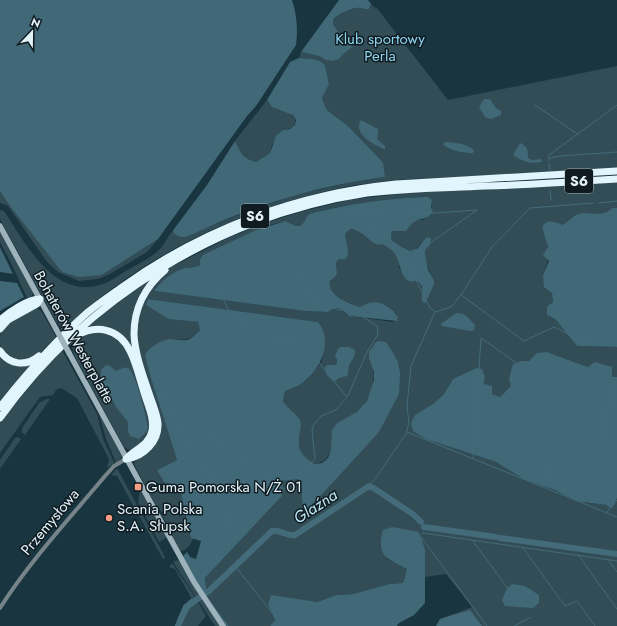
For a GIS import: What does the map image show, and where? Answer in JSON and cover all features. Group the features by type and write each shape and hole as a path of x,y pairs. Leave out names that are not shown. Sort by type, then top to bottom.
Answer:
{"highway":[{"name":"S6","path":"0,408 18,384 56,342 89,311 165,259 205,237 236,224 282,207 329,194 388,184 617,171"},
{"name":"S6","path":"0,418 27,383 56,351 88,321 116,298 156,271 191,251 260,220 307,206 358,195 401,190 617,179"},
{"path":"126,459 139,455 148,448 156,437 158,428 157,418 136,350 134,333 138,310 145,293 156,278 191,251"},
{"path":"0,320 34,299 40,299"},
{"path":"0,329 8,320 37,304 40,299"},
{"path":"56,351 76,336 94,329 103,329 116,334 127,345 134,362 153,426 150,438 146,443 126,459"},
{"path":"0,351 4,357 10,361 15,363 25,363 37,358 56,342"}],"main road":[{"name":"Bohaterów Westerplatte","path":"0,226 200,593 224,626"}],"street":[{"name":"Przemysłowa","path":"0,608 30,565 105,476 114,466 126,459"}],"green space":[{"name":"Klub sportowy Perla","path":"371,4 375,8 376,7 448,100 617,66 617,169 398,180 329,190 304,197 238,219 175,249 145,266 116,286 62,331 0,219 0,210 4,211 22,239 44,267 57,278 72,285 88,287 106,283 152,256 160,249 174,229 173,231 189,235 240,214 299,194 366,179 385,177 378,157 348,126 327,110 322,98 329,84 325,65 316,60 299,58 301,52 319,56 326,60 339,59 343,54 349,38 343,39 333,24 333,20 344,12 353,9 369,9"},
{"path":"267,100 276,109 293,115 295,118 295,124 291,128 283,130 272,145 270,153 256,162 248,159 243,154 235,141"},
{"path":"617,182 617,208 612,208 601,215 577,215 563,225 542,227 548,251 547,262 543,275 552,293 553,302 547,315 555,319 577,346 617,347 617,377 612,377 612,367 588,367 547,352 529,361 521,361 511,386 500,397 492,394 484,384 485,377 459,377 453,379 444,394 434,403 415,415 426,439 496,462 525,480 555,490 576,501 606,505 612,509 617,498 617,626 436,626 440,619 472,607 446,574 425,577 425,549 419,532 387,559 407,569 403,583 389,584 353,594 336,595 317,602 297,600 268,605 275,620 270,626 229,626 207,597 205,578 282,496 280,481 298,479 301,484 303,514 399,394 372,365 374,378 369,398 356,413 337,423 332,448 329,454 326,459 315,464 306,458 301,451 299,447 299,438 301,422 283,401 285,391 305,382 322,361 324,349 318,322 148,299 146,305 168,319 199,322 200,330 190,338 171,339 152,382 177,460 157,470 179,486 186,521 191,538 193,538 188,547 180,551 171,537 173,536 162,515 164,514 155,505 134,464 136,459 153,445 138,348 137,322 147,293 171,267 228,238 262,224 300,212 349,200 416,192","holes":["401,198 430,198 432,203 431,214 423,220 413,222 406,231 393,231 391,233 392,240 410,251 417,248 426,238 429,237 430,245 425,250 425,257 434,280 426,302 421,285 416,281 413,282 399,268 398,257 385,245 377,244 356,230 349,230 345,235 347,244 345,259 338,260 336,263 337,273 330,283 332,291 340,298 351,304 362,307 380,303 392,309 398,317 393,322 347,315 338,308 327,312 305,311 154,291 163,280 171,274 184,268 200,265 201,262 237,239 265,226 286,221 298,226 303,224 307,216 312,213 353,204"]},
{"path":"0,189 102,275 158,239 147,252 108,275 98,279 79,281 58,272 47,262 8,206 0,203"},
{"path":"0,231 33,292 32,296 28,300 0,242"},
{"path":"155,275 143,294 136,311 133,328 137,362 156,424 155,430 151,441 138,453 132,456 131,455 142,449 148,443 153,435 154,427 153,416 135,359 127,342 114,331 100,327 86,328 108,309"},
{"path":"37,308 42,312 56,337 41,352 30,360 12,360 1,348 1,332 8,322"},
{"path":"105,332 121,341 130,357 151,424 147,438 131,451 124,447 73,353 74,352 70,343 86,333"},
{"path":"62,350 97,414 103,439 114,462 107,468 109,459 77,398 61,388 56,390 53,395 40,397 0,453 0,423 32,383"},
{"path":"0,354 2,356 32,363 0,402"},
{"path":"46,399 50,399 25,435 22,432 22,428 39,403"},
{"path":"99,414 122,456 116,463 106,439"},
{"path":"18,437 21,439 0,469 0,460 15,438"},
{"path":"116,469 118,470 165,557 164,559 117,476 111,475"},
{"path":"140,491 146,498 167,537 159,542 138,502"},
{"path":"177,560 181,562 202,600 221,626 215,626 173,562"},
{"path":"172,563 194,595 206,616 198,626 181,626 194,603 175,569 169,567"}],"shaded area":[{"path":"0,0 292,0 297,22 296,45 256,106 247,116 158,239 102,275 79,277 62,272 0,191"},
{"path":"339,0 368,0 371,4 369,9 353,9 340,14 333,20 333,24 343,39 358,38 360,41 339,59 332,61 301,52"},
{"path":"299,58 317,60 325,65 329,84 322,98 327,110 348,126 378,157 383,163 385,177 348,183 295,196 259,207 185,237 176,235 173,231 174,229 207,185 235,141 239,149 248,159 256,162 270,153 276,136 283,130 290,129 295,125 296,120 293,115 272,107 267,100 290,62"},
{"path":"484,99 490,99 496,108 501,111 501,115 491,119 485,117 479,107"},
{"path":"361,120 378,129 377,139 385,146 385,149 370,142 362,134 359,130"},
{"path":"445,142 468,146 474,150 473,153 453,150 443,144"},
{"path":"520,143 527,149 528,158 532,160 541,159 542,162 527,162 513,155"},
{"path":"428,197 432,200 431,208 433,211 431,214 411,224 406,231 393,231 391,233 392,240 410,251 418,248 427,237 431,238 430,245 425,250 425,254 428,270 434,280 434,284 426,302 424,303 422,301 421,285 416,281 411,282 407,280 394,253 383,245 375,244 354,229 349,230 345,235 348,255 345,259 338,260 336,263 337,273 330,281 332,290 339,298 360,307 373,302 381,303 389,307 395,313 398,317 397,321 349,316 338,308 332,309 328,312 305,311 154,291 163,280 171,274 184,268 200,265 200,260 203,255 256,230 286,221 298,226 303,224 307,216 318,211 377,201"},
{"path":"612,208 617,208 617,347 577,346 555,319 547,315 547,307 553,302 552,293 544,287 543,275 549,261 543,255 548,247 542,227 547,222 554,222 563,225 581,213 599,214 608,212"},
{"path":"0,247 13,274 0,272"},
{"path":"0,281 17,283 24,297 0,311"},
{"path":"148,299 318,322 325,337 324,353 321,361 303,383 285,391 283,401 301,422 299,447 301,451 306,458 315,464 322,463 328,458 331,450 332,430 337,423 357,412 367,401 374,380 374,372 369,358 369,352 376,342 386,342 398,362 400,373 399,394 379,432 303,515 301,484 298,479 281,481 282,496 205,578 207,597 229,626 225,626 207,600 182,557 187,552 190,557 196,559 201,541 191,538 179,486 169,490 157,470 177,460 145,356 152,347 160,342 168,339 187,340 200,330 198,322 168,319 146,305"},
{"path":"456,313 462,314 469,318 475,325 474,330 470,331 442,326 441,324"},
{"path":"341,347 349,347 355,350 355,355 349,366 347,376 339,378 334,382 326,374 325,367 327,365 335,365 337,363 335,356 338,349"},
{"path":"547,352 588,367 595,362 612,367 612,377 617,377 617,498 612,509 606,505 576,501 555,490 525,480 496,462 426,439 413,431 411,423 415,415 434,403 444,394 453,379 477,368 482,369 485,377 484,384 492,386 492,394 500,397 511,386 509,379 513,364 521,361 529,361 537,353"},
{"path":"106,365 110,366 116,371 123,368 128,368 131,371 140,395 148,427 147,431 139,439 130,436 128,431 128,422 116,407 101,378 101,370"},
{"path":"392,527 419,532 425,549 425,603 414,615 399,623 397,626 270,626 275,620 268,605 271,595 317,602 336,595 353,594 389,584 403,583 407,569 385,556 381,546 383,530"},
{"path":"512,584 525,586 539,595 539,603 533,608 505,606 502,600 506,590"},
{"path":"192,598 194,603 181,626 175,626 183,607"},
{"path":"470,610 482,626 436,626 440,619"}],"waterway":[{"path":"535,105 577,134"},
{"path":"549,161 549,155 617,105"},
{"path":"550,158 617,152"},
{"path":"549,164 550,170"},
{"path":"550,191 551,200"},
{"path":"599,203 617,201"},
{"path":"375,479 406,434 409,423 407,406 411,366 435,312 451,307 461,295 492,247 530,208 594,203"},
{"path":"352,214 349,211 359,208 377,210 393,207"},
{"path":"406,215 477,210 406,260 430,308 434,311"},
{"path":"357,217 398,249 405,259"},
{"path":"265,227 280,246"},
{"path":"283,250 312,296 338,310 351,309 377,326 378,334 366,354 348,396"},
{"path":"206,593 202,577 207,567 315,459 312,430 314,424 321,416 336,410 347,397 302,344 291,343 268,337 237,320 229,312 218,286"},
{"path":"461,295 524,341 554,327 587,343 617,316"},
{"path":"473,458 481,338 515,362"},
{"path":"600,439 614,386 617,383"},
{"path":"159,387 188,444 204,465 224,502 234,540"},
{"path":"203,431 284,489"},
{"path":"407,432 617,517"},
{"path":"541,486 555,455 617,434"},
{"name":"Glaźna","path":"369,486 374,480"},
{"name":"Glaźna","path":"178,626 186,607 209,591 272,531 295,535 369,486 414,515 421,522"},
{"path":"606,513 617,500"},
{"name":"Glaźna","path":"424,527 496,537"},
{"path":"423,533 617,561"},
{"path":"421,537 487,626"},
{"name":"Glaźna","path":"500,538 617,554"},
{"path":"473,541 509,590"},
{"path":"523,548 565,606 577,601 595,626"},
{"path":"579,556 617,609"},
{"path":"609,561 617,572"},
{"path":"235,566 277,619"},
{"path":"514,626 531,617"}],"place":[{"name":"Guma Pomorska N/Ż 01","path":"138,487"},
{"name":"Scania Polska S.A. Słupsk","path":"109,518"}]}
